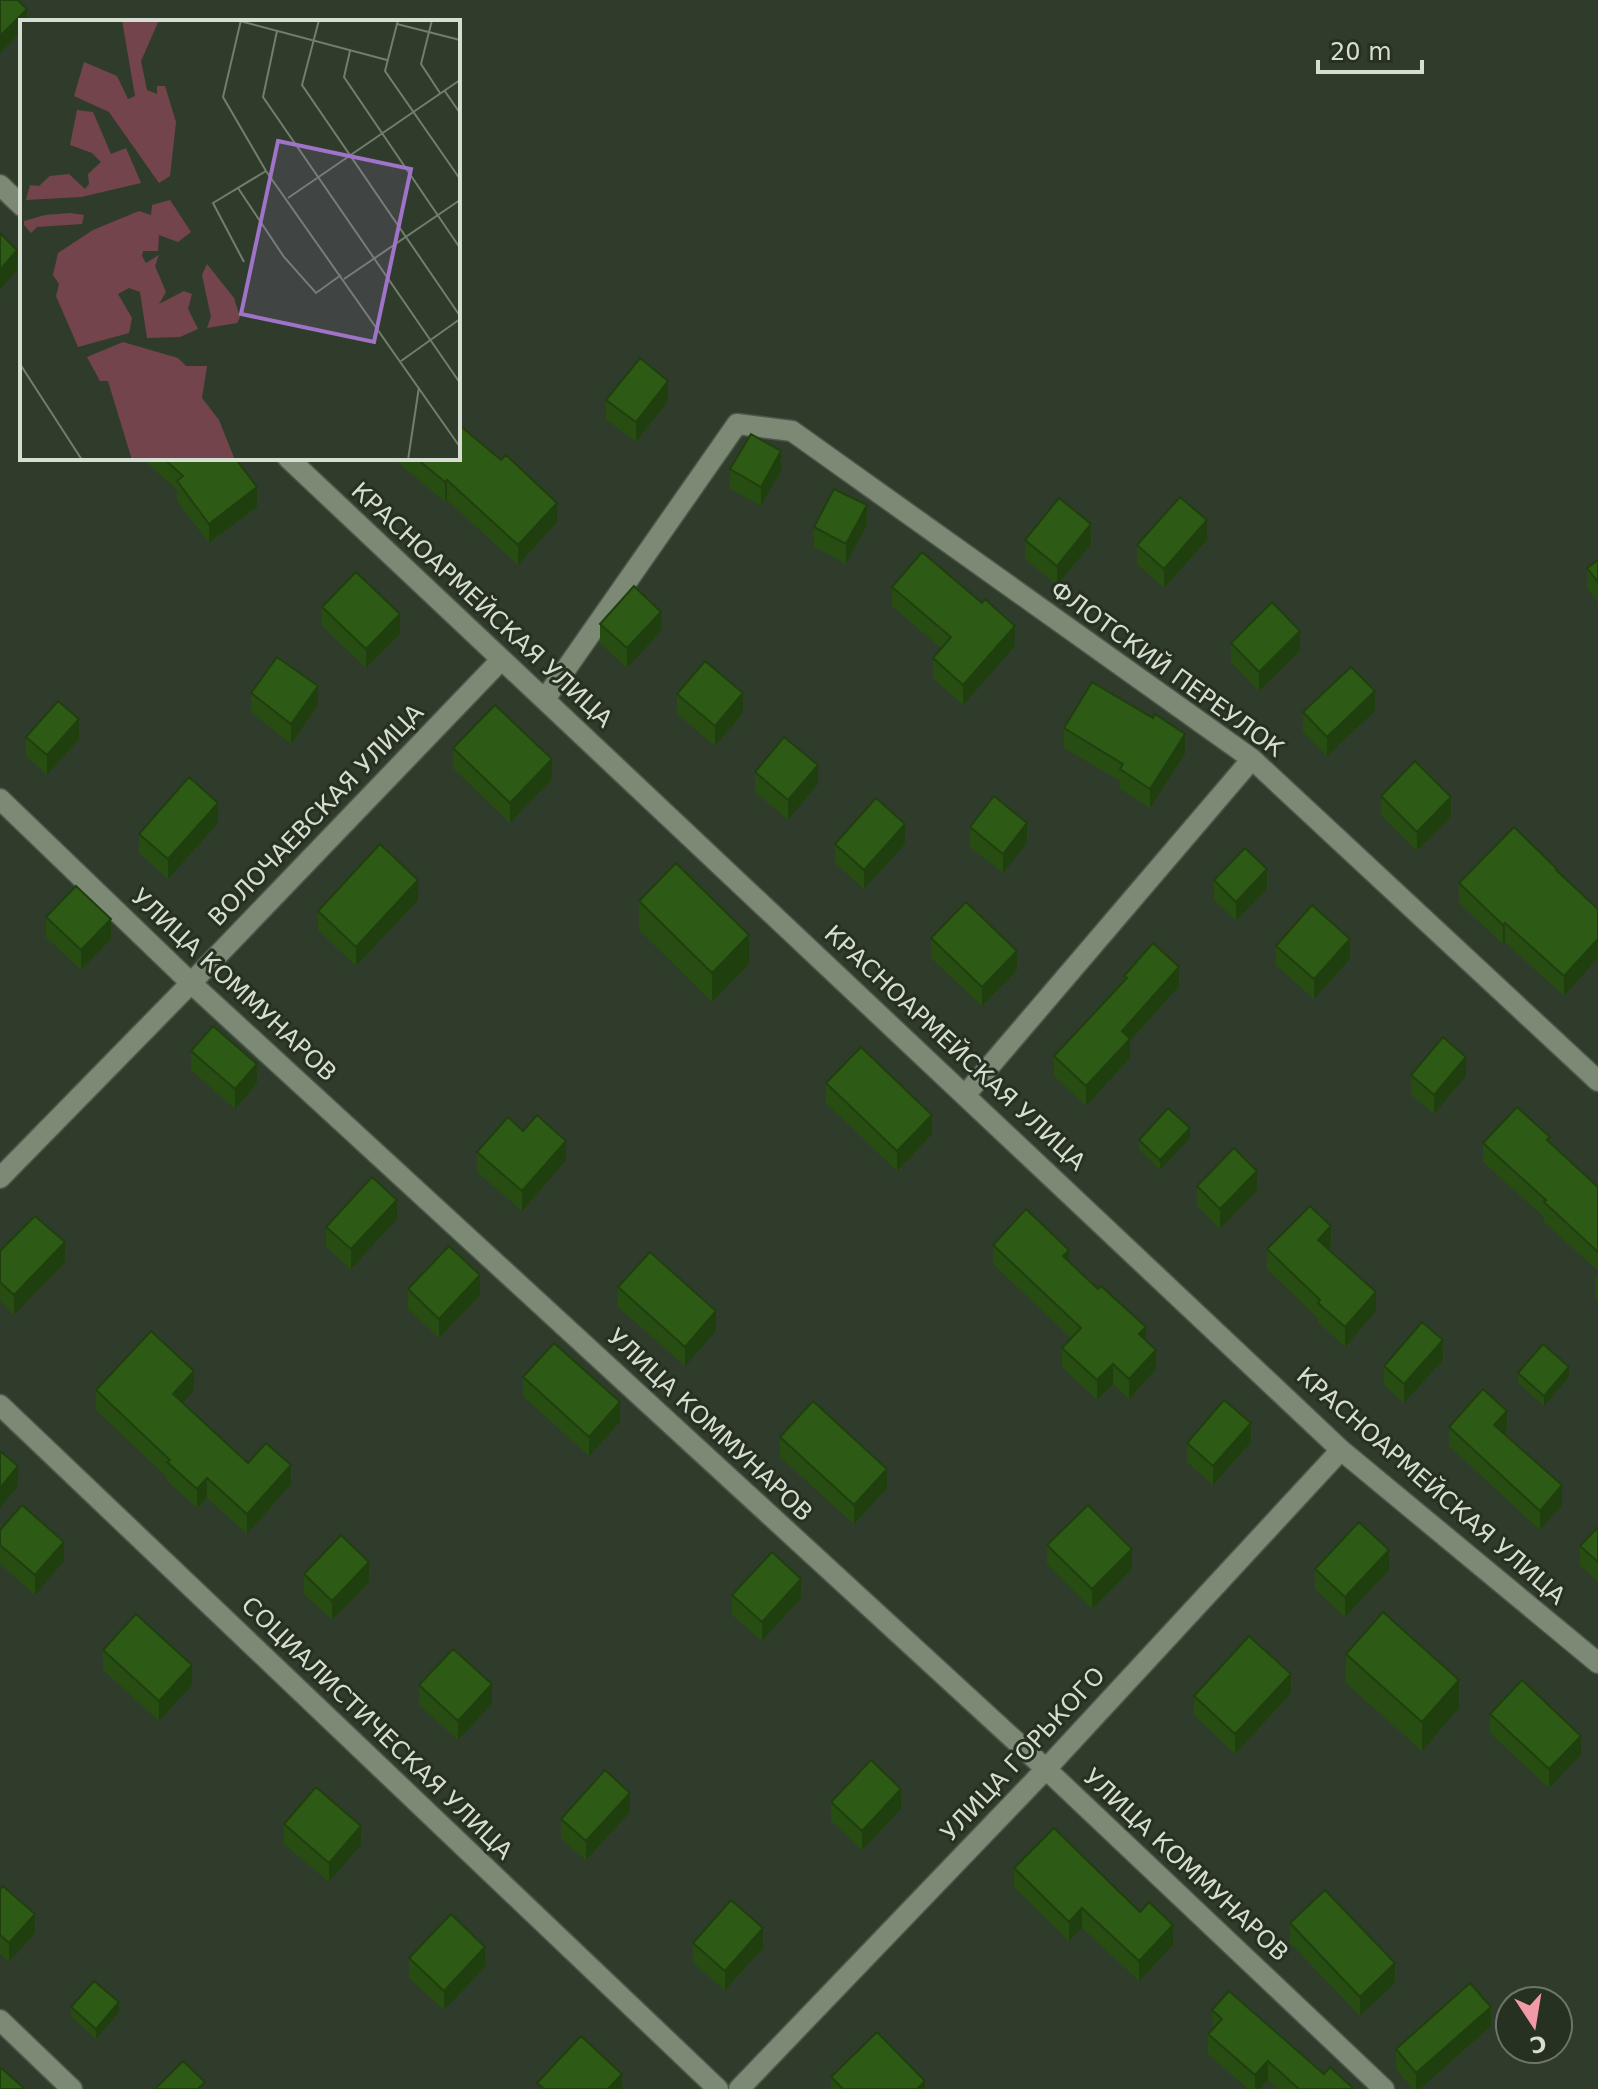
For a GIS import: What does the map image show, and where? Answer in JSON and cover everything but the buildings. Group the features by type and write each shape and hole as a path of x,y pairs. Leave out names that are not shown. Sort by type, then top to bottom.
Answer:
{"street":[{"path":"0,185 20,204"},
{"name":"ФЛОТСКИЙ ПЕРЕУЛОК","path":"545,699 737,424 792,431 1252,759 1598,1081"},
{"name":"КРАСНОАРМЕЙСКАЯ УЛИЦА","path":"290,460 1341,1450 1598,1663"},
{"name":"ВОЛОЧАЕВСКАЯ УЛИЦА","path":"0,1178 501,660"},
{"path":"966,1094 1252,759"},
{"name":"УЛИЦА КОММУНАРОВ","path":"0,799 191,983 1046,1769 1384,2089"},
{"name":"СОЦИАЛИСТИЧЕСКАЯ УЛИЦА","path":"0,1405 718,2089"},
{"name":"УЛИЦА ГОРЬКОГО","path":"739,2089 1046,1769 1341,1450"},
{"path":"0,2020 72,2089"}]}
